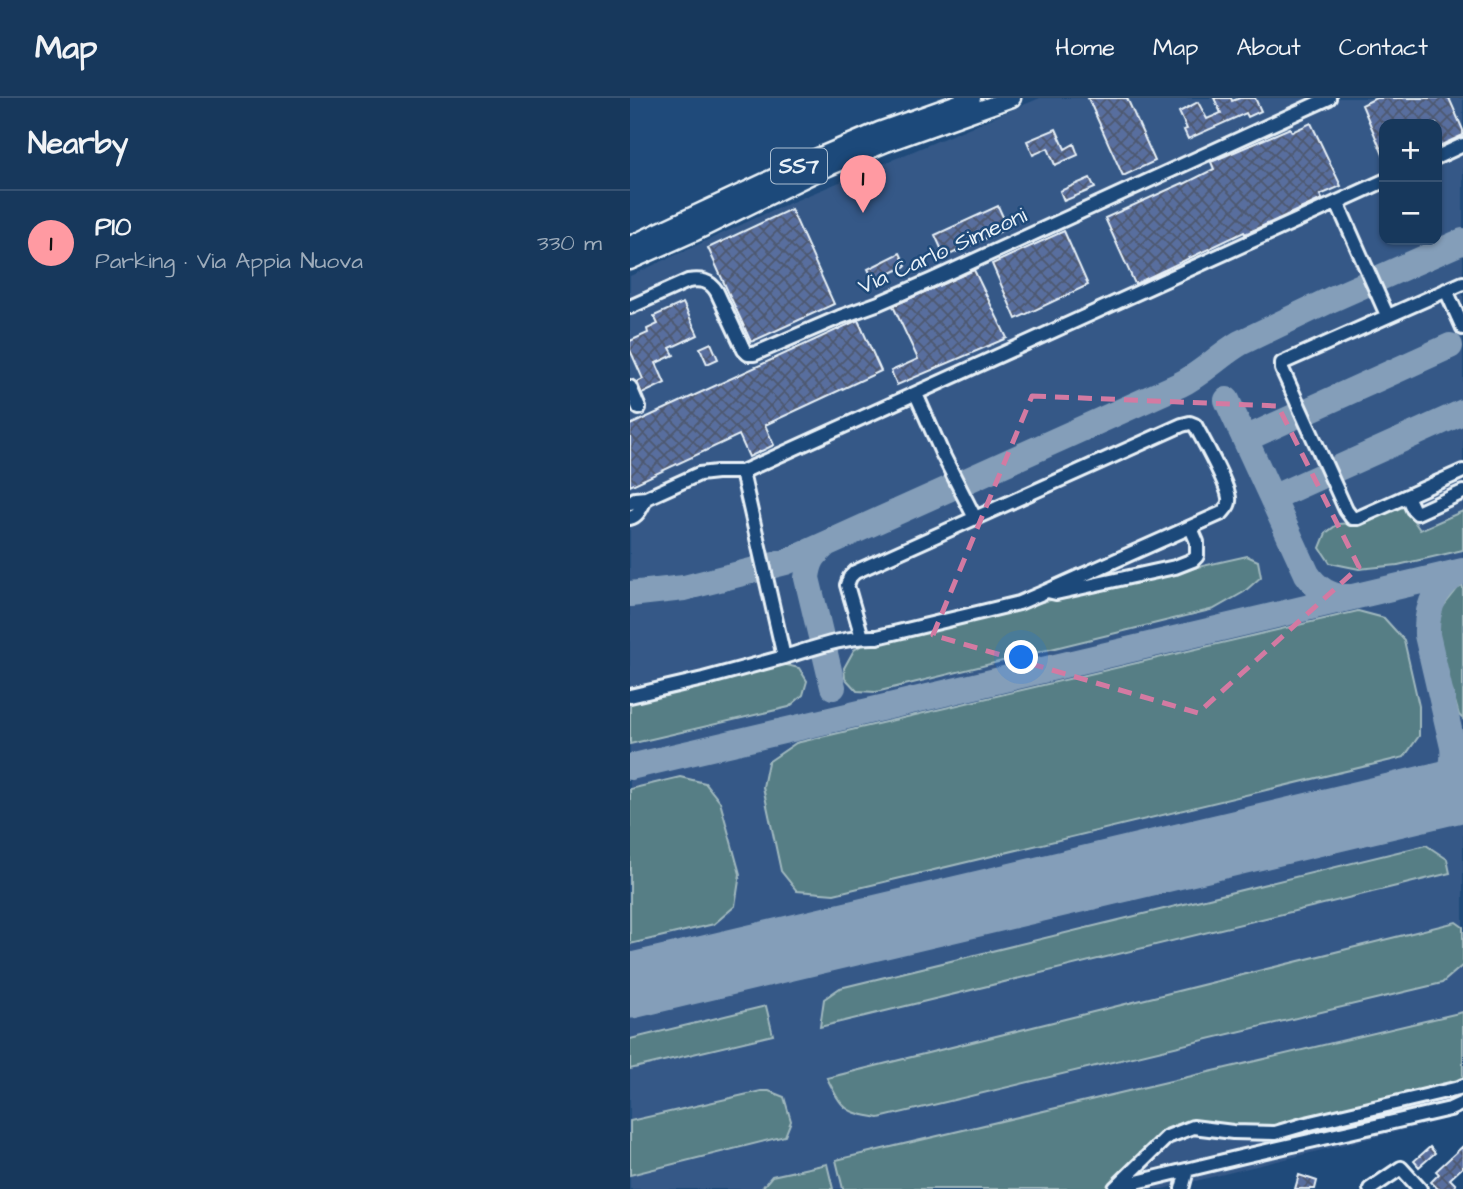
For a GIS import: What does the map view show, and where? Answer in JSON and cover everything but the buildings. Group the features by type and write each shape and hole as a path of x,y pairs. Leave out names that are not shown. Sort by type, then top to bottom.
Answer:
{"main road":[{"name":"SS7","path":"630,245 818,157 879,131 972,98"},
{"name":"SS7","path":"630,261 826,167 1012,98"}],"street":[{"name":"Via Carlo Simeoni","path":"630,307 684,282 708,282 717,292 744,350 748,354 754,354 932,280 1329,98"},
{"path":"1442,155 1463,145"},
{"path":"630,503 699,474 717,471 742,472 1382,182"},
{"path":"1337,202 1387,315"},
{"path":"1463,283 1282,363 1282,369 1352,518 1463,471"},
{"path":"1446,290 1463,328"},
{"path":"630,387 639,408"},
{"path":"916,394 975,518"},
{"path":"630,696 862,637 877,637 1019,603 1191,528 1222,513 1230,501 1195,425 1190,423 855,572 847,585 862,637"},
{"path":"742,472 784,657"},
{"path":"1407,496 1417,513 1463,492"},
{"path":"630,518 634,518 638,513 646,498"},
{"path":"1047,592 1082,588 1175,567 1193,560 1197,556 1197,542 1191,528"},
{"path":"1112,1188 1167,1137 1193,1127 1275,1133 1463,1086"},
{"path":"1112,1188 1450,1109 1463,1103"},
{"path":"1370,1189 1401,1168 1420,1189"},
{"path":"1182,1189 1187,1170"}],"highlighted area":[{"path":"1032,396 1278,406 1359,567 1198,713 933,635"}],"shaded area":[{"path":"1040,98 1463,98 1463,1107 1440,1121 1163,1189 630,1189 630,276 773,210"}],"green space":[{"path":"1401,502 1420,530 1463,511 1463,550 1398,565 1359,569 1330,563 1320,548 1326,533 1338,524 1352,523"},
{"path":"1247,556 1258,561 1261,577 1244,592 1214,609 876,692 857,691 845,678 844,668 854,650 869,641"},
{"path":"1463,586 1463,719 1459,715 1436,635 1442,608 1458,588"},
{"path":"1358,611 1384,618 1404,640 1419,706 1419,736 1404,757 834,894 797,891 781,871 763,787 768,762 796,743"},
{"path":"783,664 799,668 807,681 803,695 789,707 630,744 630,701"},
{"path":"680,777 705,783 720,802 740,874 735,906 714,924 630,944 630,789"},
{"path":"1426,845 1447,859 1450,873 820,1027 824,999 840,988"},
{"path":"1456,922 1463,927 1463,965 1442,983 879,1118 858,1114 846,1108 827,1078"},
{"path":"766,1006 773,1035 630,1069 630,1039"},
{"path":"1463,1012 1463,1086 1275,1133 1193,1127 1167,1137 1109,1189 843,1189 836,1160"},
{"path":"761,1091 784,1097 791,1121 785,1136 630,1175 630,1121"},
{"path":"827,1164 833,1189 761,1189 772,1176"}],"taxiway":[{"path":"630,594 684,588 786,562 1179,385 1240,343 1463,241"},
{"path":"1245,439 1450,346"},
{"path":"1227,400 1307,574 1325,592 1349,597"},
{"path":"1272,498 1463,412"},
{"path":"825,545 812,559 807,578 833,687"},
{"path":"630,767 1463,571"},
{"path":"1461,572 1452,577 1434,598 1428,616 1427,635 1453,747 1463,765"},
{"path":"1419,800 1441,786 1450,773 1453,747"}],"runway":[{"path":"630,986 1463,789"}],"place":[{"name":"P10","path":"863,213"}]}
